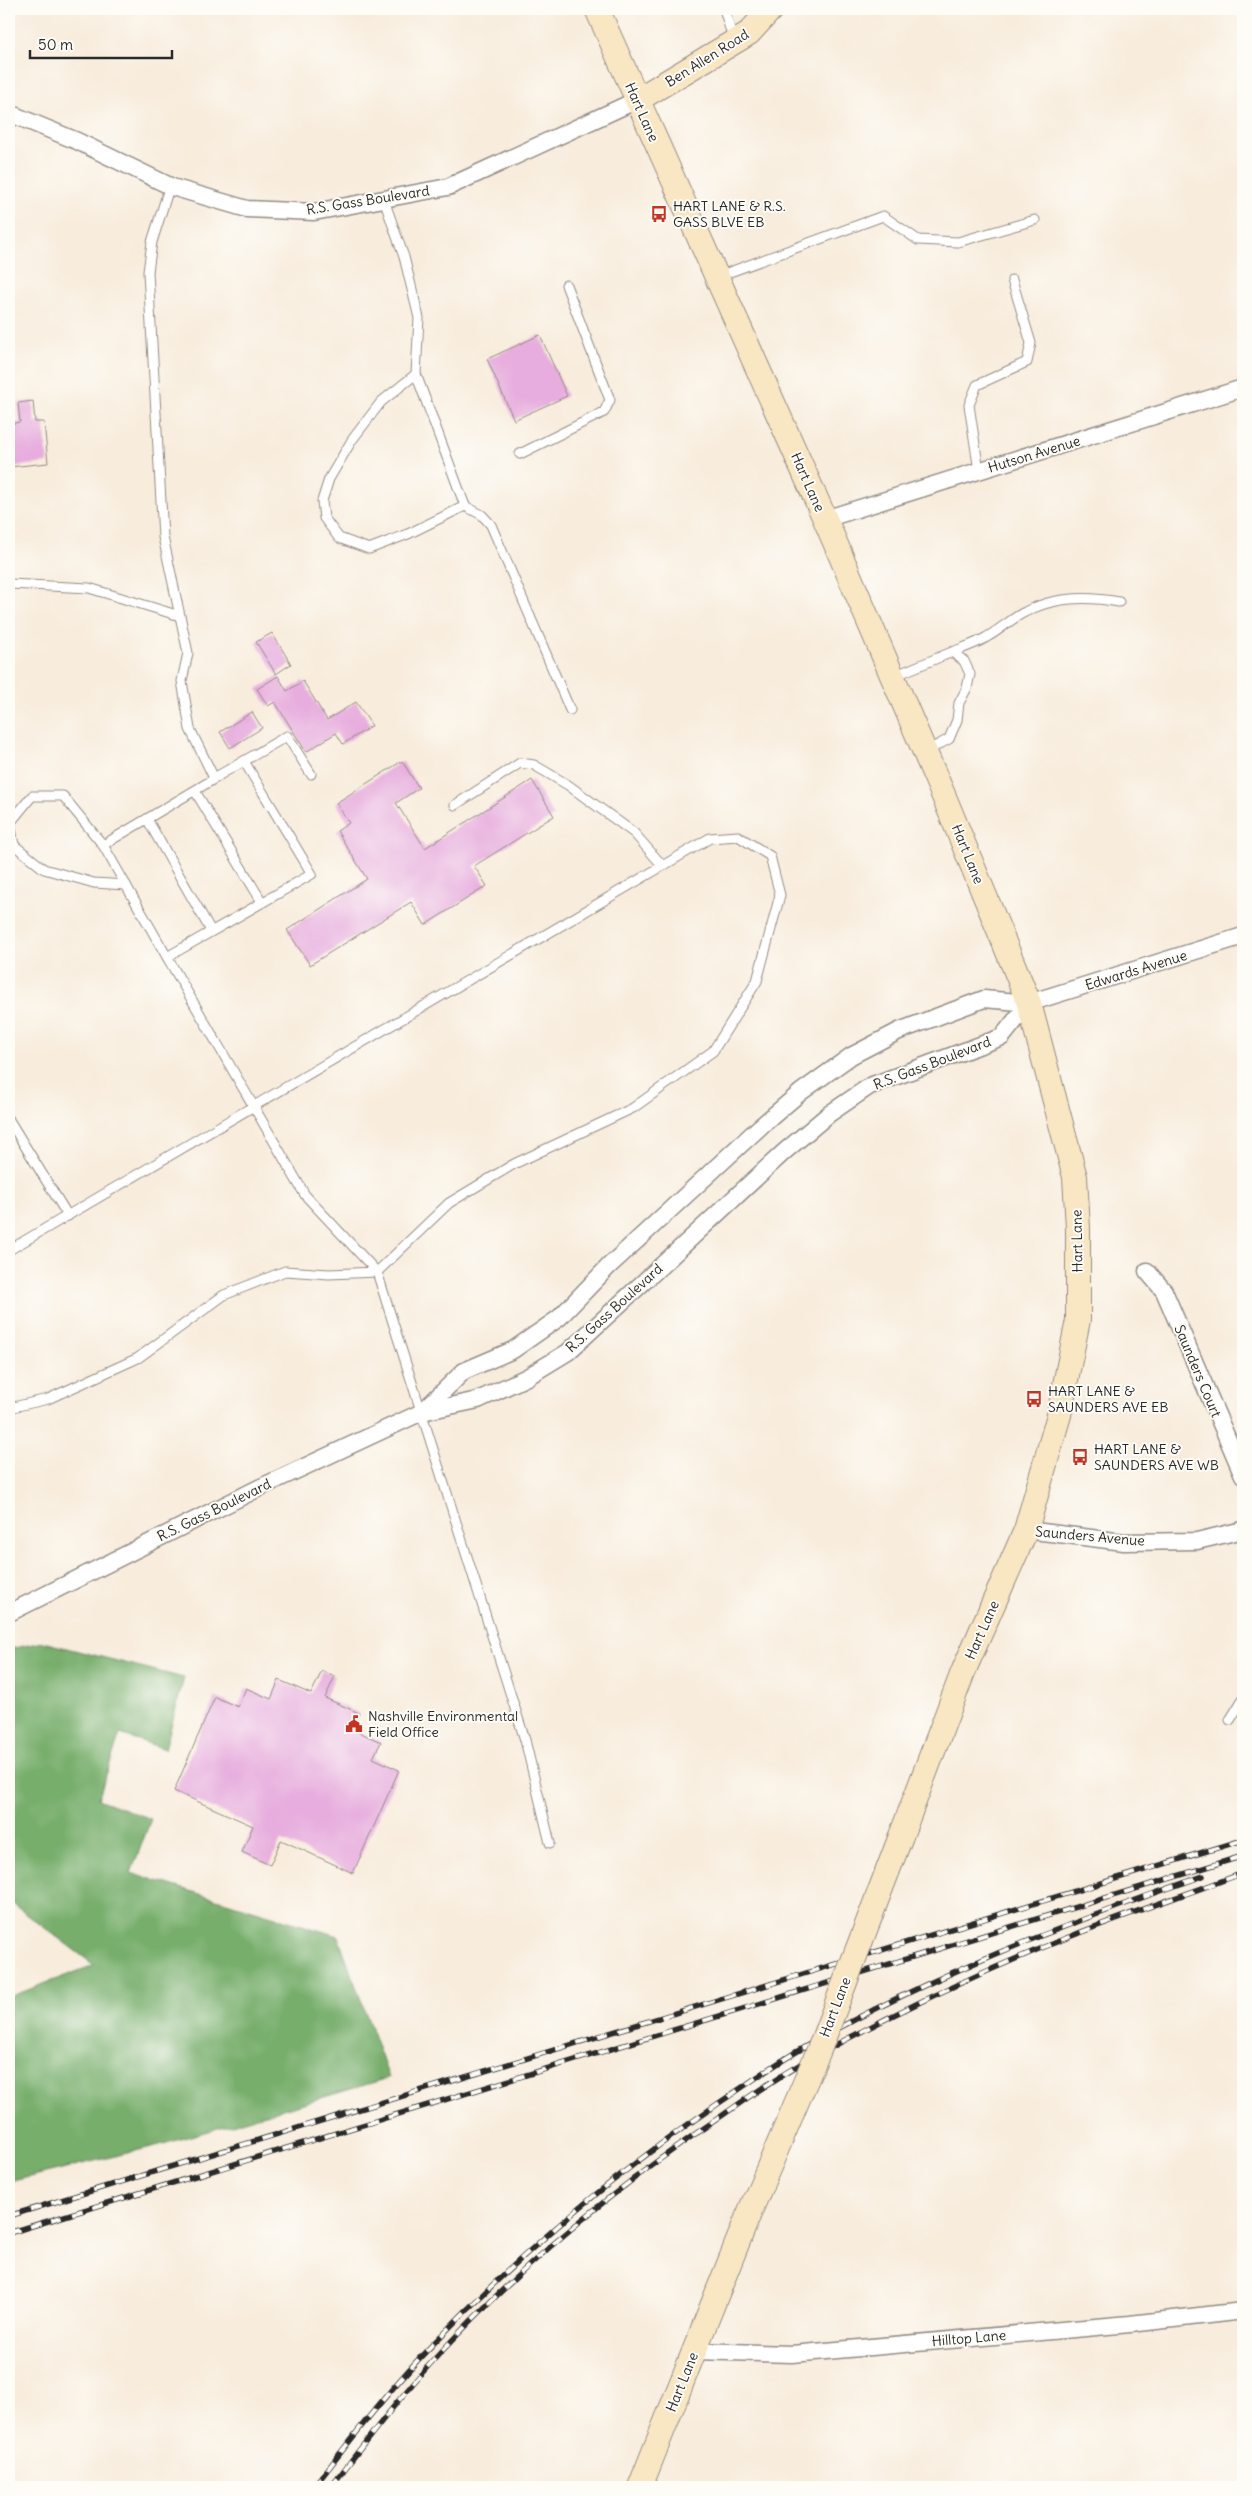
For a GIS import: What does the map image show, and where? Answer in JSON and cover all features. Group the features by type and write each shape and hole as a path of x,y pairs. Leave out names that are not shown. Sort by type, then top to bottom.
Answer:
{"main road":[{"name":"Hart Lane","path":"597,9 825,519 925,752 1029,1003 1075,1177 1078,1237 1078,1320 1059,1415 1026,1530 963,1672 819,2050 748,2216 640,2487"},
{"name":"Ben Allen Road","path":"637,100 749,33 771,9"}],"street":[{"name":"R.S. Gass Boulevard","path":"9,113 77,141 170,185 247,209 314,212 448,188 637,100"},
{"name":"Hutson Avenue","path":"825,519 1243,388"},
{"name":"Edwards Avenue","path":"1029,1003 1243,936"},
{"name":"R.S. Gass Boulevard","path":"422,1412 464,1371 513,1350 559,1318 609,1266 761,1126 801,1092 852,1056 899,1031 984,999 1029,1003"},
{"name":"R.S. Gass Boulevard","path":"9,1613 261,1487 422,1412 478,1400 527,1377 568,1352 784,1152 829,1114 870,1086 1002,1037 1029,1003"},
{"name":"Saunders Court","path":"1147,1271 1164,1291 1243,1475"},
{"name":"Saunders Avenue","path":"1026,1530 1124,1542 1197,1541 1243,1530"},
{"name":"Hilltop Lane","path":"695,2351 792,2354 1130,2324 1243,2311"}],"lane":[{"path":"724,9 734,42"},
{"path":"170,185 152,242 148,272 163,537 188,654 182,681 190,728 214,778 219,776"},
{"path":"384,200 404,257 419,318 416,374 465,506 482,515 491,525 570,710"},
{"path":"716,277 884,216 918,240 958,242 1035,220"},
{"path":"979,471 969,405 978,386 1027,362 1031,343 1012,280"},
{"path":"520,454 604,412 610,400 566,285"},
{"path":"416,374 381,402 352,440 329,479 322,500 324,518 340,538 369,549 408,534 465,506"},
{"path":"9,584 89,588 180,616"},
{"path":"893,677 986,638 1024,612 1039,606 1067,599 1095,597 1119,602"},
{"path":"925,752 949,739 957,720 959,703 967,688 970,674 964,662 952,652"},
{"path":"103,845 287,736 310,774"},
{"path":"167,957 312,874 244,762"},
{"path":"455,805 520,763 534,765 568,785 634,834 662,866"},
{"path":"195,791 262,902"},
{"path":"126,885 94,883 44,869 14,845 10,823 32,796 63,796 103,845 126,885 253,1108 305,1195 377,1272 524,1740 550,1843"},
{"path":"147,820 211,931"},
{"path":"9,1250 710,838 738,836 770,856 780,895 757,981 713,1051 633,1108 514,1164 449,1204 377,1272 329,1274 285,1271 224,1295 138,1358 48,1399 9,1408"},
{"path":"9,1120 68,1216"},
{"path":"1230,1720 1243,1699"}],"green space":[{"path":"43,1642 184,1678 165,1749 120,1734 98,1799 151,1819 131,1873 338,1936 389,2078 160,2145 9,2182 9,1997 94,1965 9,1901 9,1649"}],"building":[{"path":"540,335 567,396 514,420 487,359"},
{"path":"33,401 35,422 44,422 48,463 9,467 9,424 20,422 18,403"},
{"path":"272,633 291,664 276,674 256,642"},
{"path":"278,676 287,691 303,681 327,720 356,702 372,726 343,744 336,733 306,752 275,702 268,706 257,689"},
{"path":"252,712 262,728 230,748 220,732"},
{"path":"402,761 419,788 396,803 425,848 532,780 554,816 474,866 487,886 425,925 411,902 310,965 287,930 367,879 337,831 349,823 336,803"},
{"path":"322,1671 335,1676 325,1698 359,1713 352,1729 381,1742 373,1758 399,1770 353,1873 281,1840 270,1865 242,1852 253,1826 174,1791 215,1697 238,1707 246,1688 271,1699 279,1680 311,1694"}],"railway":[{"path":"9,2216 1243,1840"},
{"path":"9,2233 1243,1856"},
{"path":"331,2487 384,2418 426,2368 505,2287 609,2198 682,2143 753,2094 787,2072 841,2042 905,2009 970,1979 1090,1929 1243,1873"},
{"path":"314,2487 402,2378 434,2343 500,2278 604,2188 716,2105 792,2055 900,1997 949,1974 1050,1932 1203,1876"}],"place":[{"name":"HART LANE & R.S. GASS BLVE EB","path":"659,214"},
{"name":"HART LANE & SAUNDERS AVE EB","path":"1034,1399"},
{"name":"HART LANE & SAUNDERS AVE WB","path":"1080,1457"},
{"name":"Nashville Environmental Field Office","path":"354,1724"}]}
